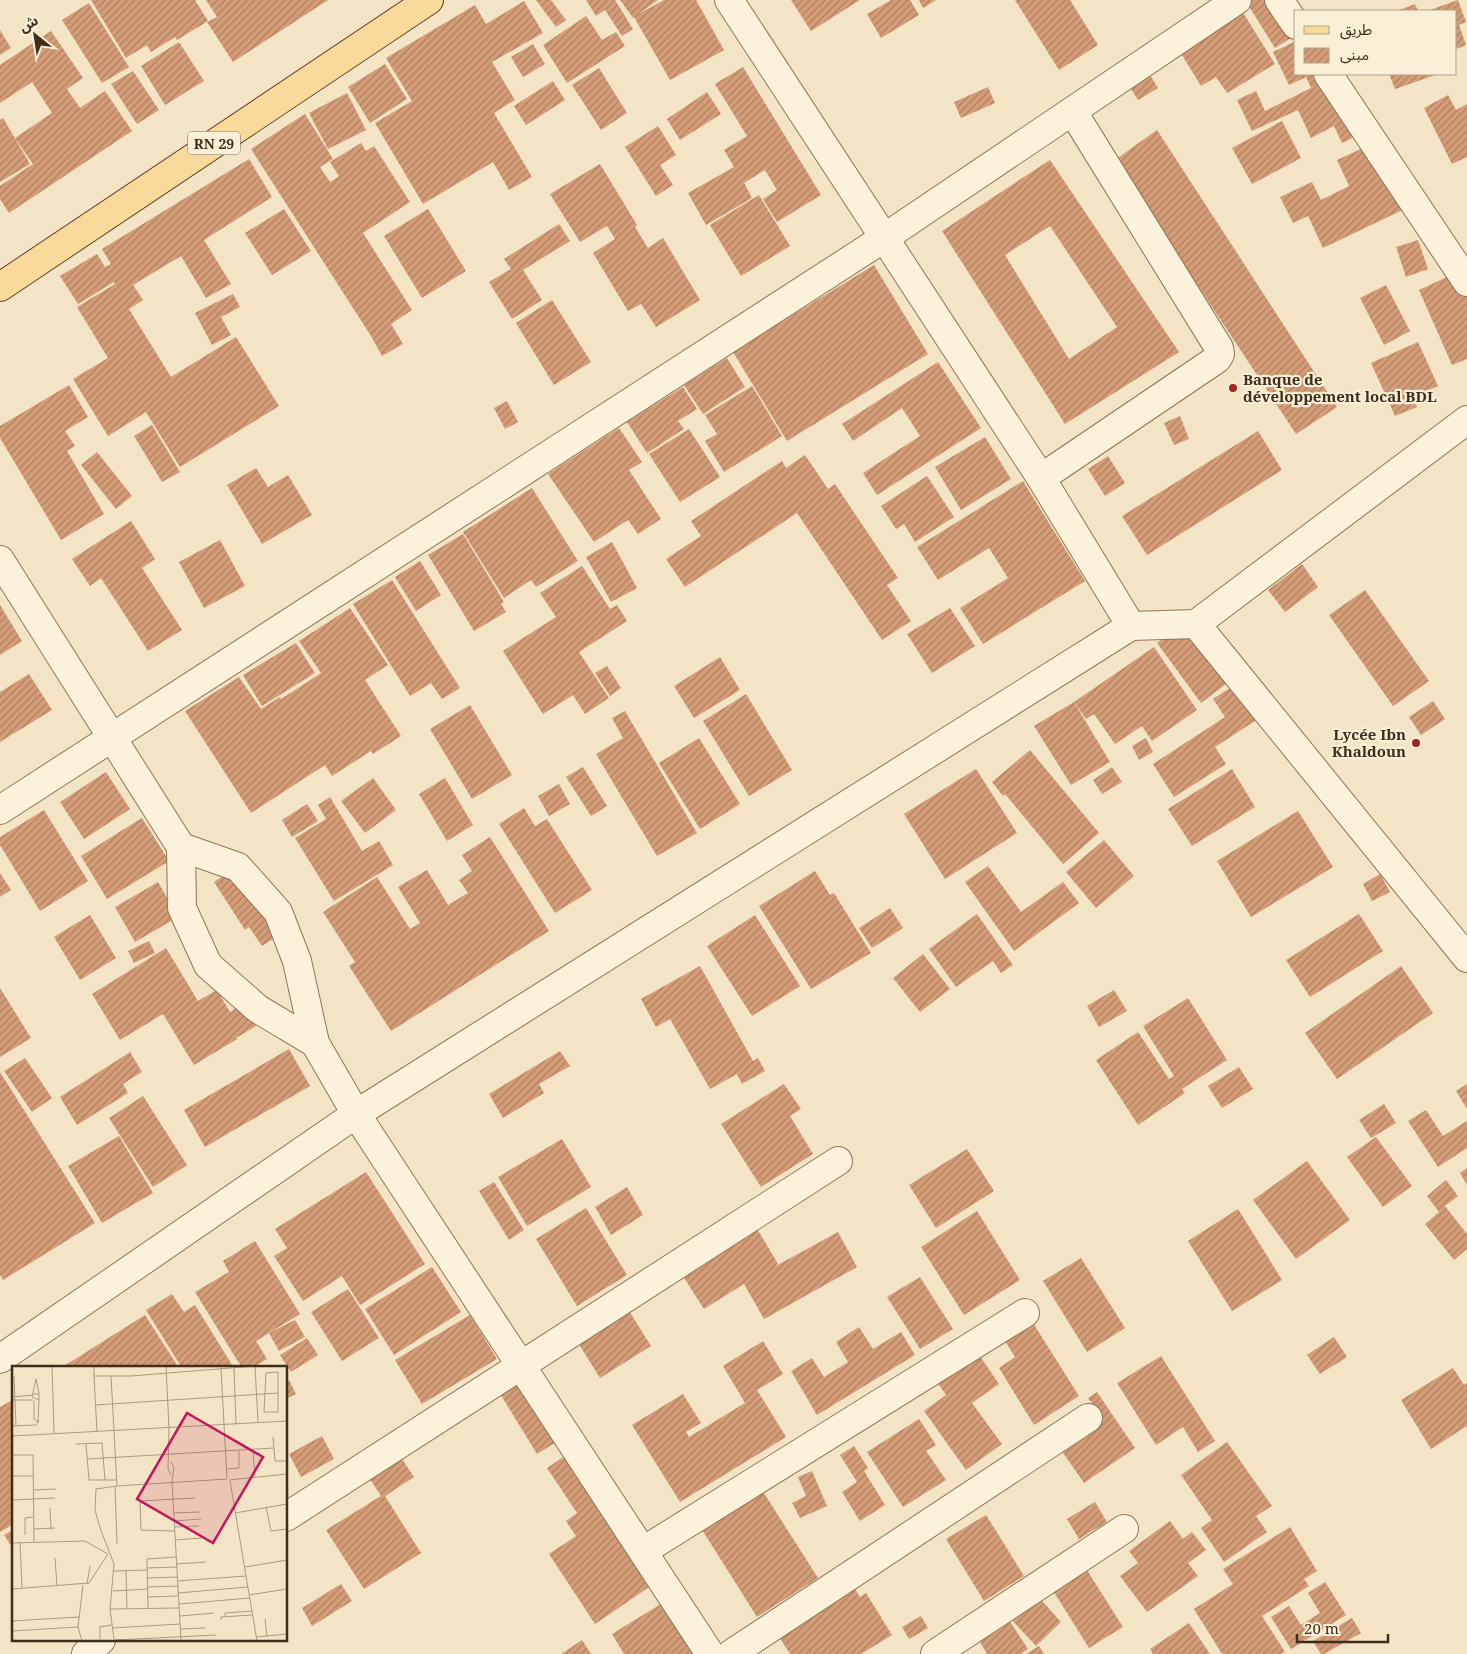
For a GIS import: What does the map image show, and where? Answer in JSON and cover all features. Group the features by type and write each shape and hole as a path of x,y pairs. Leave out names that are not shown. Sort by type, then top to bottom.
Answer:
{"main road":[{"name":"RN 29","path":"0,287 429,0"}],"street":[{"path":"729,0 1041,478 1131,626"},
{"path":"0,810 884,238 1237,0"},
{"path":"1279,0 1294,22"},
{"path":"1329,75 1467,282"},
{"path":"1041,478 1216,359 1220,354 1220,348 1073,112"},
{"path":"0,1359 356,1114 1131,626 1196,624 1467,420"},
{"path":"0,560 181,847 182,908 208,965 258,1009 316,1043"},
{"path":"1196,624 1467,958"},
{"path":"181,847 238,867 278,912 297,961 316,1043 356,1114 710,1654"},
{"path":"288,1516 838,1161"},
{"path":"643,1552 1025,1314"},
{"path":"731,1654 1088,1418"},
{"path":"935,1654 1124,1530"},
{"path":"86,1654 99,1642"}],"building":[{"path":"91,0 195,0 208,21 177,40 175,37 151,52 147,45 126,58"},
{"path":"206,0 328,0 233,62 207,22 217,17"},
{"path":"536,0 551,0 566,20 556,27"},
{"path":"586,0 615,0 633,29 622,36 605,10 596,16"},
{"path":"620,0 658,0 638,14 664,0 696,0 724,50 670,80 634,17"},
{"path":"791,0 860,0 811,31"},
{"path":"891,0 910,0 919,15 881,38 867,14"},
{"path":"919,0 936,0 923,8"},
{"path":"1015,0 1070,0 1098,45 1059,70"},
{"path":"1245,0 1297,0 1303,10 1294,10 1294,36 1275,48"},
{"path":"1458,0 1466,22 1459,25 1466,45 1457,49 1457,10 1430,10"},
{"path":"524,1 543,33 492,62 515,100 494,113 532,177 509,190 493,162 423,204 375,123 412,101 386,58 475,5 486,24"},
{"path":"89,3 129,67 102,83 62,20"},
{"path":"1237,3 1275,64 1227,93 1216,77 1201,86 1174,42"},
{"path":"1415,4 1418,10 1400,10"},
{"path":"586,16 602,40 616,32 625,46 567,83 543,45"},
{"path":"0,30 11,48 0,55"},
{"path":"51,31 83,78 67,89 80,108 105,91 132,131 9,213 0,199 0,186 33,164 15,138 52,113 32,82 0,103 0,65"},
{"path":"179,42 204,81 165,105 141,66"},
{"path":"1294,42 1294,75 1334,75 1363,133 1342,143 1334,126 1311,138 1298,110 1252,131 1237,100 1256,91 1265,111 1311,88 1306,77 1289,85 1273,52"},
{"path":"533,44 545,64 523,77 511,57"},
{"path":"385,64 407,99 370,123 348,87"},
{"path":"743,67 821,195 777,222 763,199 777,190 765,170 744,183 752,198 706,225 688,193 734,167 724,150 747,136 715,84"},
{"path":"1145,67 1158,88 1138,100 1125,79"},
{"path":"599,68 627,113 601,130 572,85"},
{"path":"133,71 159,110 137,124 111,84"},
{"path":"1389,75 1435,75 1395,89"},
{"path":"553,81 565,100 526,125 514,106"},
{"path":"988,87 995,103 961,118 954,102"},
{"path":"707,92 721,114 680,140 667,119"},
{"path":"347,93 366,130 328,149 309,113"},
{"path":"1448,95 1456,110 1467,104 1467,157 1452,164 1424,108"},
{"path":"305,114 333,159 320,167 330,182 339,176 330,162 361,143 366,151 374,146 410,202 363,233 412,310 391,324 403,344 382,356 251,149"},
{"path":"3,118 30,164 0,182 0,120"},
{"path":"1282,121 1301,158 1252,184 1232,148"},
{"path":"658,126 676,155 660,165 673,185 656,196 625,147"},
{"path":"1157,130 1337,407 1296,434 1115,160"},
{"path":"1380,140 1411,206 1323,248 1308,216 1293,223 1280,197 1312,182 1321,200 1349,186 1337,160"},
{"path":"249,159 272,197 204,240 231,284 206,298 181,256 133,285 143,300 129,309 171,377 236,337 279,406 180,467 146,412 108,436 73,379 108,358 77,307 115,284 114,282 78,304 60,276 97,254 105,267 111,264 102,249"},
{"path":"1050,160 1179,352 1065,424 942,231","holes":["1050,226 1117,327 1069,359 1005,255"]},
{"path":"600,164 637,225 635,227 648,248 663,238 700,300 656,327 641,304 628,311 593,253 615,239 607,226 580,242 550,194"},
{"path":"759,195 790,246 741,276 710,225"},
{"path":"284,209 311,251 272,275 245,233"},
{"path":"428,209 466,271 422,298 384,236"},
{"path":"559,224 570,241 523,270 542,300 512,319 489,282 511,269 504,259"},
{"path":"1418,240 1428,269 1406,277 1396,247"},
{"path":"874,265 928,354 787,441 733,352"},
{"path":"1464,269 1467,277 1467,359 1452,365 1419,290"},
{"path":"1386,285 1410,331 1384,345 1360,298"},
{"path":"233,294 240,307 221,317 231,335 212,345 195,313"},
{"path":"552,300 591,362 554,385 516,323"},
{"path":"1418,342 1438,386 1413,397 1417,407 1395,416 1371,363"},
{"path":"727,358 745,387 703,414 684,385"},
{"path":"938,362 981,428 877,495 863,473 920,436 902,408 853,441 842,424"},
{"path":"69,385 88,417 65,431 75,446 67,451 104,514 61,540 0,438 0,426"},
{"path":"752,386 782,436 724,472 705,441 717,434 705,415"},
{"path":"683,387 697,409 678,421 684,429 647,453 627,422"},
{"path":"507,401 518,422 505,429 494,408"},
{"path":"1180,416 1189,439 1174,445 1164,423"},
{"path":"152,425 180,472 162,482 134,436"},
{"path":"619,428 642,462 629,470 661,519 638,534 628,520 594,542 548,474"},
{"path":"689,429 720,477 680,502 649,454"},
{"path":"1258,431 1282,470 1147,555 1122,516"},
{"path":"985,437 1011,479 961,510 935,467"},
{"path":"97,452 132,496 116,509 81,465"},
{"path":"805,455 828,489 835,484 898,578 887,585 911,621 882,640 797,513 685,587 666,559 701,536 691,521 782,461 786,468"},
{"path":"1108,456 1125,483 1105,496 1088,469"},
{"path":"256,468 268,487 288,475 312,515 262,544 227,485"},
{"path":"927,476 954,517 915,542 904,524 896,529 881,506"},
{"path":"1023,481 1085,581 983,644 960,608 1008,578 989,548 938,580 917,547"},
{"path":"532,488 578,561 536,587 531,580 504,598 463,532"},
{"path":"131,521 155,559 142,568 182,630 148,651 101,578 90,586 72,559"},
{"path":"463,534 504,602 501,604 506,612 474,631 428,555"},
{"path":"220,540 245,586 204,608 179,562"},
{"path":"612,542 637,588 611,602 586,557"},
{"path":"420,561 441,595 416,611 395,577"},
{"path":"1302,564 1318,587 1285,612 1268,590"},
{"path":"582,566 610,609 617,605 627,621 579,652 609,698 585,714 573,695 543,714 503,651 556,617 540,593"},
{"path":"392,580 460,688 442,699 431,683 410,696 353,604"},
{"path":"1365,590 1429,681 1393,706 1329,615"},
{"path":"0,605 22,641 0,655"},
{"path":"350,608 388,665 365,680 401,736 373,754 371,751 332,776 325,765 251,813 185,711 239,677 261,709 280,697 281,699 321,673 299,641"},
{"path":"950,608 975,646 932,673 907,634"},
{"path":"1181,625 1226,684 1201,703 1157,643"},
{"path":"296,643 315,673 262,706 243,675"},
{"path":"1154,647 1197,710 1152,741 1142,726 1115,744 1094,714 1086,719 1074,702"},
{"path":"720,657 740,690 694,718 674,686"},
{"path":"607,666 621,688 610,696 595,673"},
{"path":"29,674 52,710 0,742 0,692"},
{"path":"1239,682 1261,717 1215,747 1226,764 1174,797 1153,764 1225,717 1213,699"},
{"path":"746,694 792,770 749,796 703,721"},
{"path":"1433,701 1445,719 1421,735 1409,717"},
{"path":"1074,702 1110,762 1071,785 1034,726"},
{"path":"470,705 512,775 472,799 430,729"},
{"path":"625,711 697,833 657,856 596,754 623,738 612,718"},
{"path":"699,738 740,804 700,829 659,763"},
{"path":"1146,738 1153,752 1139,760 1132,746"},
{"path":"1030,750 1099,833 1063,864 1005,794 1003,796 992,782"},
{"path":"583,767 607,806 591,816 566,777"},
{"path":"1112,767 1122,782 1102,794 1093,780"},
{"path":"976,769 1017,833 945,879 904,814"},
{"path":"1232,769 1255,807 1192,846 1168,809"},
{"path":"106,772 130,809 84,839 60,802"},
{"path":"373,778 396,810 365,833 341,801"},
{"path":"445,778 473,825 447,841 419,794"},
{"path":"559,784 570,804 549,816 538,796"},
{"path":"330,797 362,851 379,841 393,865 334,901 295,838 326,819 318,805"},
{"path":"307,804 318,821 292,837 282,820"},
{"path":"524,808 535,826 547,819 592,890 555,913 499,824"},
{"path":"44,810 88,881 40,911 0,845 0,837"},
{"path":"1298,811 1333,867 1251,917 1217,861"},
{"path":"142,818 169,861 107,899 81,856"},
{"path":"490,837 549,931 391,1031 349,966 355,962 323,912 377,877 410,929 420,923 398,887 427,870 448,905 468,893 459,880 472,871 462,855"},
{"path":"1104,840 1134,876 1096,908 1066,872"},
{"path":"988,866 1021,912 1063,882 1079,903 1014,951 965,882"},
{"path":"232,870 295,925 262,946 249,927 245,930 214,882"},
{"path":"815,871 830,895 834,893 871,953 811,989 759,906"},
{"path":"0,873 11,890 0,897"},
{"path":"1380,874 1390,892 1372,901 1363,884"},
{"path":"158,882 178,917 135,942 115,907"},
{"path":"890,908 903,928 872,948 859,928"},
{"path":"977,914 1013,965 1001,973 993,961 956,987 929,949"},
{"path":"1359,914 1383,951 1310,997 1286,960"},
{"path":"90,915 116,958 80,980 54,937"},
{"path":"755,915 800,986 752,1016 707,946"},
{"path":"149,941 155,953 134,963 128,951"},
{"path":"166,948 198,1001 217,990 230,1012 242,1004 256,1026 194,1065 163,1014 120,1040 92,994"},
{"path":"923,954 950,989 920,1012 893,978"},
{"path":"700,966 753,1061 758,1058 765,1071 742,1084 737,1074 710,1089 670,1019 656,1027 641,999"},
{"path":"1401,966 1433,1013 1337,1079 1305,1033"},
{"path":"0,988 31,1038 0,1057"},
{"path":"1114,990 1127,1011 1099,1027 1087,1006"},
{"path":"1188,998 1227,1060 1182,1089 1185,1093 1138,1125 1096,1060 1138,1032 1169,1079 1174,1076 1143,1026"},
{"path":"289,1049 310,1086 205,1147 184,1110"},
{"path":"560,1051 570,1066 539,1084 544,1093 503,1118 489,1094"},
{"path":"130,1052 142,1072 123,1084 128,1093 77,1125 60,1097"},
{"path":"25,1058 52,1098 32,1112 4,1071"},
{"path":"1239,1067 1253,1089 1222,1108 1208,1086"},
{"path":"0,1072 95,1223 3,1280 0,1275"},
{"path":"784,1084 801,1109 790,1116 813,1154 761,1187 721,1124"},
{"path":"1467,1084 1467,1109 1456,1091"},
{"path":"143,1096 187,1165 153,1187 109,1118"},
{"path":"1384,1104 1396,1123 1371,1138 1359,1120"},
{"path":"1426,1110 1443,1136 1467,1121 1467,1148 1438,1167 1408,1121"},
{"path":"119,1136 153,1193 102,1223 68,1166"},
{"path":"1376,1137 1412,1186 1383,1207 1347,1157"},
{"path":"562,1139 591,1187 527,1226 498,1177"},
{"path":"967,1149 994,1191 936,1228 909,1185"},
{"path":"1307,1161 1350,1220 1296,1259 1253,1200"},
{"path":"1467,1168 1467,1185 1460,1173"},
{"path":"366,1172 425,1264 360,1305 342,1276 303,1301 274,1256 287,1248 275,1229"},
{"path":"1446,1180 1458,1196 1445,1206 1467,1234 1467,1249 1454,1260 1425,1224 1439,1212 1427,1196"},
{"path":"494,1182 524,1230 509,1240 479,1191"},
{"path":"627,1187 643,1215 611,1235 595,1207"},
{"path":"586,1208 627,1275 577,1306 536,1239"},
{"path":"1238,1209 1282,1280 1232,1311 1188,1241"},
{"path":"977,1211 1020,1280 964,1315 921,1247"},
{"path":"756,1227 778,1264 774,1267 838,1232 857,1267 764,1319 744,1284 704,1309 681,1273"},
{"path":"255,1241 300,1314 256,1341 267,1359 256,1366 241,1366 195,1292 229,1272 223,1261"},
{"path":"1081,1258 1125,1328 1087,1352 1043,1281"},
{"path":"432,1267 461,1312 394,1355 365,1309"},
{"path":"920,1277 953,1329 920,1349 887,1297"},
{"path":"348,1289 379,1338 342,1361 311,1312"},
{"path":"172,1294 184,1312 195,1305 233,1366 181,1366 146,1310"},
{"path":"626,1306 651,1346 600,1378 575,1338"},
{"path":"145,1315 178,1366 64,1366"},
{"path":"470,1315 497,1359 422,1404 395,1360"},
{"path":"295,1320 305,1337 279,1351 269,1333"},
{"path":"1033,1323 1079,1396 1034,1425 999,1368 1015,1357 1005,1341"},
{"path":"859,1327 873,1349 901,1332 915,1355 817,1415 791,1371 812,1358 824,1377 848,1362 836,1342"},
{"path":"1334,1337 1347,1357 1320,1374 1307,1355"},
{"path":"307,1338 318,1355 291,1372 280,1355"},
{"path":"969,1340 999,1384 972,1403 1002,1444 966,1470 924,1411 946,1395 928,1369"},
{"path":"763,1341 783,1374 757,1390 786,1437 680,1502 632,1425 683,1394 701,1423 686,1432 689,1437 745,1403 723,1366"},
{"path":"1161,1356 1215,1441 1198,1452 1183,1427 1156,1445 1117,1383"},
{"path":"1453,1368 1464,1385 1467,1383 1467,1426 1431,1449 1401,1400"},
{"path":"288,1381 296,1394 288,1398"},
{"path":"517,1381 555,1443 537,1454 499,1392"},
{"path":"1097,1392 1135,1448 1084,1483 1052,1437 1095,1408 1088,1398"},
{"path":"12,1400 12,1525 0,1532 0,1407"},
{"path":"919,1419 936,1445 926,1451 946,1480 903,1507 867,1452"},
{"path":"322,1436 334,1459 301,1477 289,1454"},
{"path":"1227,1442 1272,1506 1256,1516 1267,1532 1224,1562 1201,1528 1212,1520 1181,1475"},
{"path":"854,1446 868,1468 864,1471 885,1505 860,1521 842,1492 857,1482 840,1455"},
{"path":"569,1453 655,1583 595,1624 549,1554 576,1536 566,1521 577,1513 547,1468"},
{"path":"400,1456 414,1477 385,1496 421,1553 364,1589 326,1530 381,1496 368,1476"},
{"path":"812,1471 827,1506 800,1518 792,1503 806,1496 798,1477"},
{"path":"755,1479 818,1578 757,1617 694,1517"},
{"path":"1095,1502 1107,1522 1079,1539 1067,1519"},
{"path":"986,1515 1024,1576 984,1601 946,1539"},
{"path":"1170,1521 1183,1539 1192,1532 1206,1550 1188,1563 1198,1576 1147,1612 1120,1576 1138,1563 1129,1551"},
{"path":"1290,1527 1317,1571 1304,1579 1309,1586 1262,1616 1285,1652 1281,1654 1222,1654 1194,1609 1233,1584 1223,1569"},
{"path":"12,1530 12,1547 4,1535"},
{"path":"1080,1559 1123,1627 1089,1648 1047,1581"},
{"path":"849,1579 860,1597 866,1593 892,1635 861,1654 790,1654 773,1627"},
{"path":"1325,1582 1346,1615 1291,1649 1271,1617 1289,1606 1301,1625 1320,1613 1308,1593"},
{"path":"341,1584 352,1601 312,1626 302,1608"},
{"path":"1034,1592 1061,1622 1036,1646 1008,1616"},
{"path":"669,1599 704,1654 624,1654 612,1634"},
{"path":"921,1616 928,1628 909,1639 902,1627"},
{"path":"1352,1618 1361,1633 1321,1654 1313,1641"},
{"path":"1009,1620 1028,1649 1021,1654 987,1654 979,1640"},
{"path":"1189,1623 1210,1654 1153,1654 1150,1649"},
{"path":"582,1640 591,1654 561,1654"},
{"path":"1039,1646 1044,1654 1026,1654"}],"place":[{"name":"Banque de développement local BDL","path":"1233,388"},
{"name":"Lycée Ibn Khaldoun","path":"1416,743"}]}
